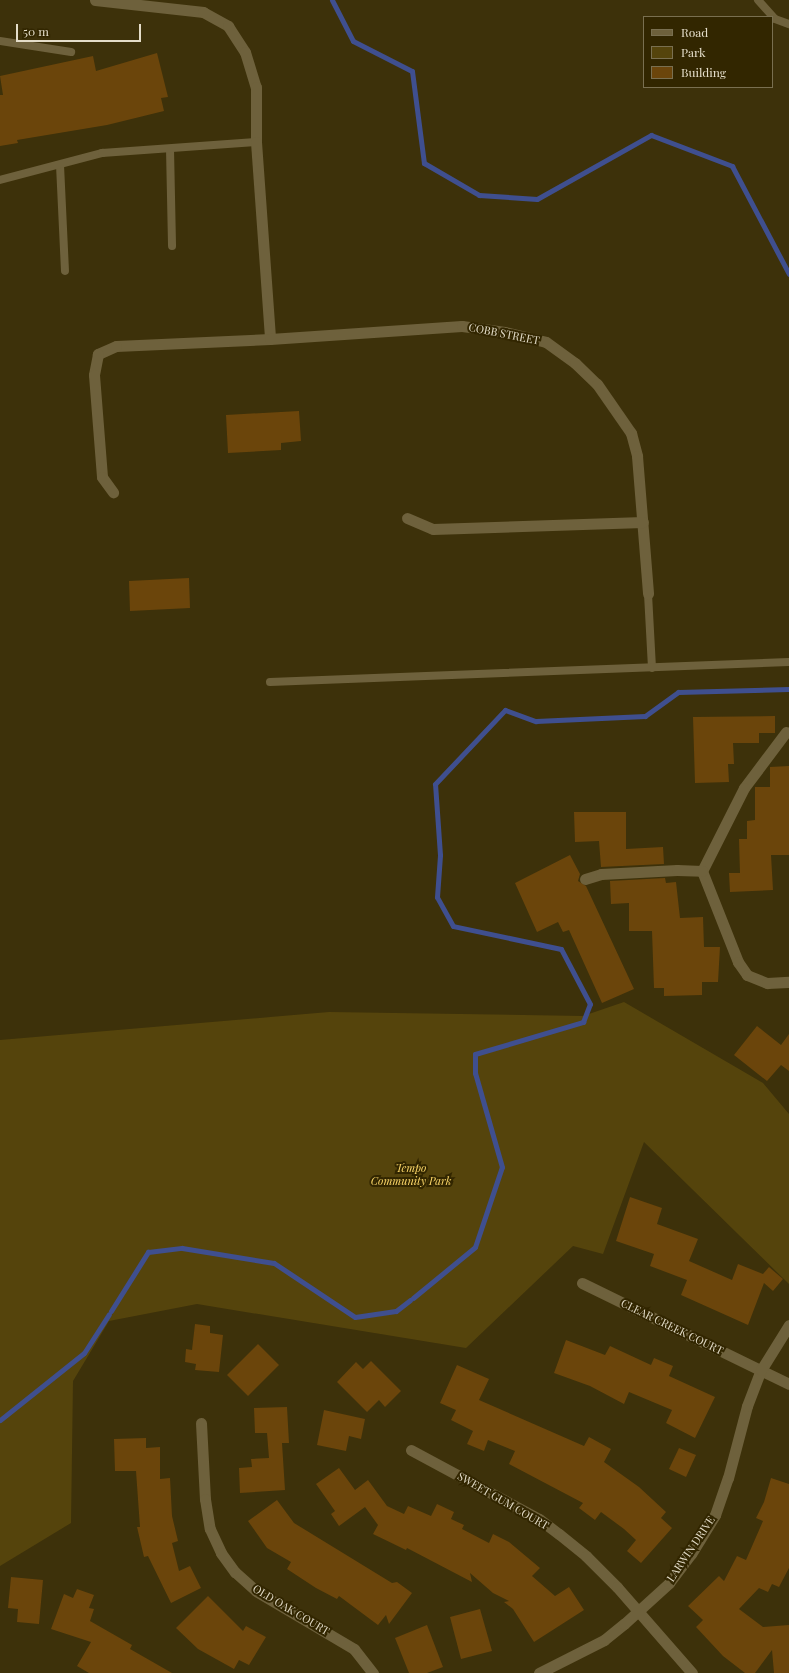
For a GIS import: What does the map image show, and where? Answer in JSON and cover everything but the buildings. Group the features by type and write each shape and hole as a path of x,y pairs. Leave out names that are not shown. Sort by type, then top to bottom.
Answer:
{"street":[{"path":"95,0 203,12 228,26 245,52 256,86 256,142 270,339"},
{"name":"COBB STREET","path":"112,492 102,477 94,375 98,354 116,346 270,339 462,326 505,332 546,342 575,363 598,384 631,433 637,456 648,594"},
{"path":"407,518 433,529 643,522"},
{"path":"786,732 744,788 702,872 738,962 747,975 767,983 789,982"},
{"path":"586,879 601,874 677,870 702,872"},
{"name":"CLEAR CREEK COURT","path":"582,1283 789,1384"},
{"name":"LARWIN DRIVE","path":"539,1673 604,1640 638,1613 669,1583 715,1515 728,1478 747,1406 761,1370 789,1325"},
{"name":"OLD OAK COURT","path":"201,1423 205,1499 210,1529 221,1553 234,1572 256,1591 354,1649 373,1673"},
{"name":"SWEET GUM COURT","path":"411,1450 539,1519 586,1556 692,1673"}],"lane":[{"path":"758,0 772,16"},
{"path":"773,17 775,19 789,24"},
{"path":"0,41 71,52"},
{"path":"0,180 102,153 256,142"},
{"path":"170,149 172,246"},
{"path":"60,165 65,271"},
{"path":"648,594 652,668"},
{"path":"270,682 789,662"}],"green space":[{"name":"Tempo Community Park","path":"624,1002 763,1083 789,1114 789,1284 644,1142 603,1254 573,1246 466,1348 197,1304 109,1321 73,1381 71,1523 0,1566 0,1040 329,1012 583,1016"}],"waterway":[{"path":"332,0 353,41 412,71 424,163 479,195 537,199 651,135 732,166 789,274"},
{"path":"413,1298 475,1247 502,1167 475,1073 475,1054 583,1022 590,1004 561,949 453,926 437,897 440,855 435,784 505,710 536,721 645,716 678,692 789,689"},
{"path":"111,1311 148,1252 182,1248 274,1263 355,1317 396,1311 410,1300"},
{"path":"0,1420 84,1353 109,1314"}]}
